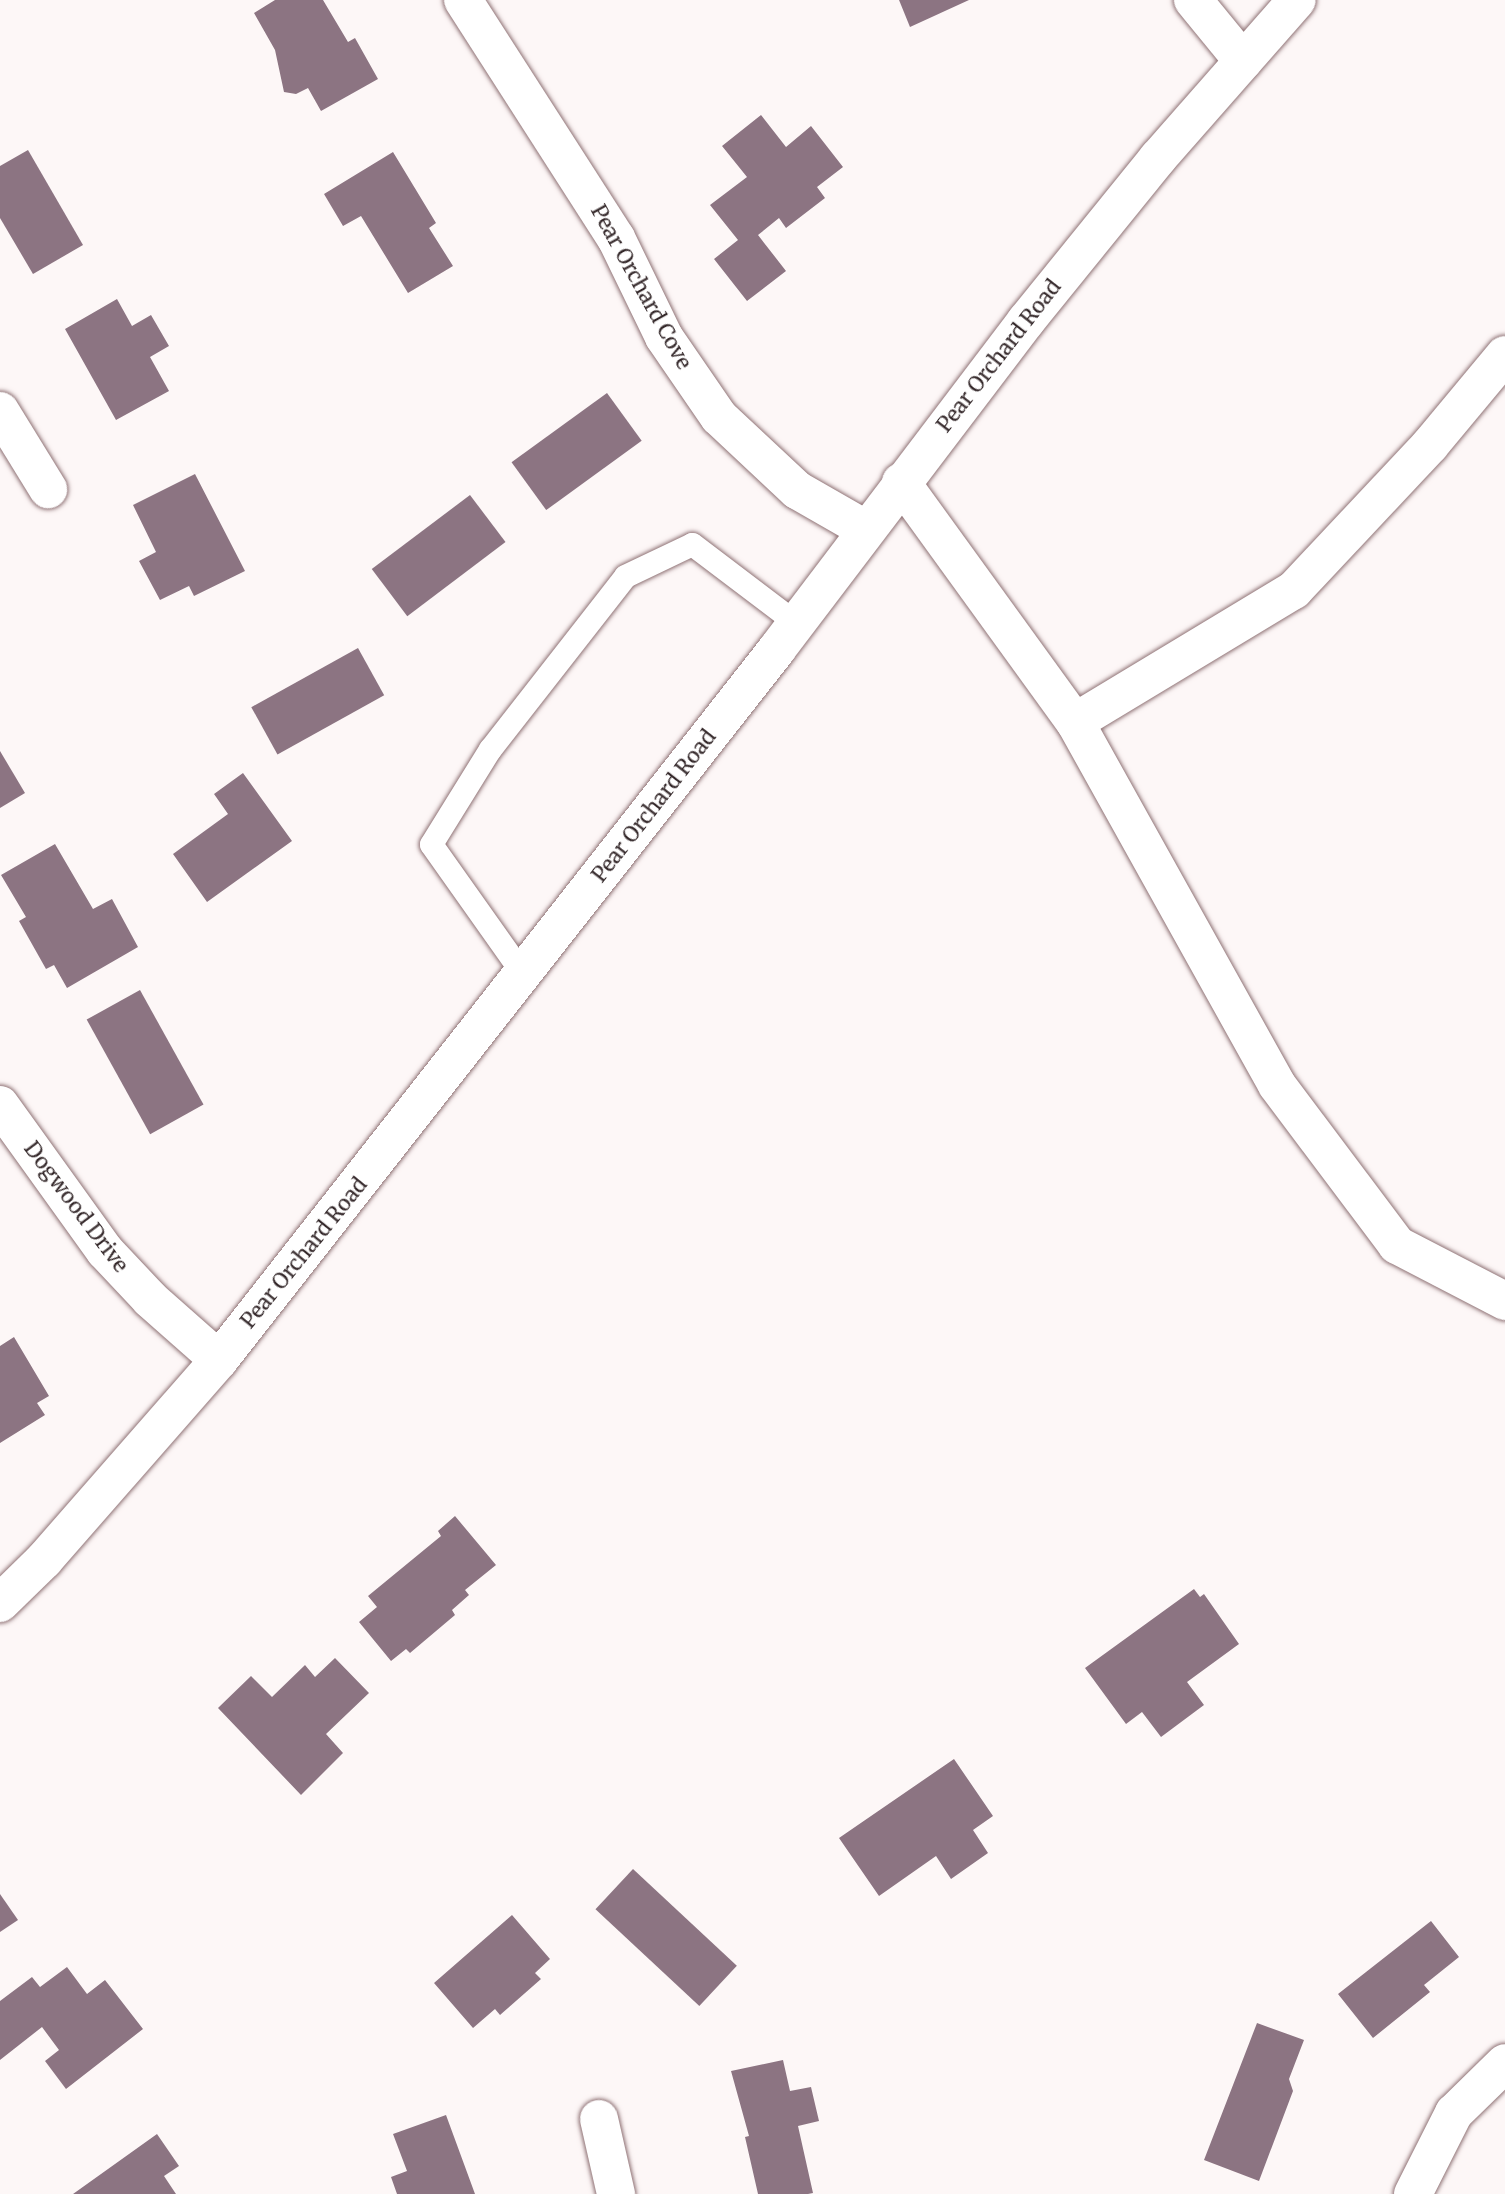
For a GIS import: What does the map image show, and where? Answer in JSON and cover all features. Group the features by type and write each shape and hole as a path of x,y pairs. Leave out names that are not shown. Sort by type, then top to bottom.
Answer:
{"street":[{"name":"Pear Orchard Cove","path":"463,0 616,238 664,337 719,417 797,491 865,530"},
{"path":"1193,0 1243,61"},
{"name":"Pear Orchard Road","path":"0,1603 44,1560 219,1360 796,623 901,482 1158,158 1297,0"},
{"path":"1075,722 1294,590 1430,445 1505,355"},
{"path":"0,411 48,489"},
{"path":"901,482 1075,722 1285,1095 1397,1245 1505,1301"},
{"name":"Dogwood Drive","path":"0,1105 105,1251 150,1299 219,1360"},
{"path":"1413,2194 1454,2113 1505,2063"},
{"path":"599,2119 616,2194"}],"lane":[{"path":"523,974 431,844 490,749 625,576 692,544 796,623"}],"building":[{"path":"275,0 323,0 348,42 355,38 378,79 321,111 308,88 296,94 284,92 275,50 254,13"},
{"path":"899,0 969,0 910,27"},
{"path":"761,115 786,147 811,126 843,167 817,187 825,198 786,228 779,218 758,235 786,271 747,301 714,259 738,240 710,205 747,177 722,146"},
{"path":"28,150 83,245 33,274 0,218 0,166"},
{"path":"393,152 436,223 429,228 453,266 408,293 361,216 343,226 324,194"},
{"path":"117,299 132,326 151,315 169,346 150,357 169,391 116,420 65,329"},
{"path":"607,393 642,441 546,510 512,462"},
{"path":"195,474 245,571 194,596 189,586 160,600 139,561 156,552 133,505"},
{"path":"470,495 506,542 407,616 372,569"},
{"path":"358,648 384,695 277,754 251,707"},
{"path":"0,751 25,793 0,808"},
{"path":"243,773 292,841 207,902 173,854 228,814 214,794"},
{"path":"55,844 93,909 112,899 138,947 67,988 54,965 46,969 19,921 26,917 1,875"},
{"path":"140,990 204,1105 150,1134 87,1020"},
{"path":"14,1337 49,1396 37,1403 45,1415 0,1443 0,1346"},
{"path":"455,1516 496,1565 465,1590 469,1595 452,1610 455,1615 410,1653 406,1649 391,1661 359,1622 377,1607 368,1596 441,1536 438,1531"},
{"path":"1194,1589 1200,1597 1204,1594 1239,1644 1187,1682 1204,1705 1161,1737 1142,1712 1126,1724 1085,1668"},
{"path":"335,1658 369,1693 326,1734 343,1753 301,1795 218,1708 251,1676 272,1697 305,1665 315,1677"},
{"path":"954,1759 993,1816 973,1830 988,1853 951,1879 936,1856 879,1896 839,1838"},
{"path":"633,1869 737,1966 699,2006 595,1909"},
{"path":"0,1894 18,1920 0,1932"},
{"path":"512,1915 550,1959 535,1973 541,1979 500,2015 495,2009 473,2028 434,1983"},
{"path":"1431,1921 1459,1957 1424,1985 1430,1992 1373,2038 1338,1994"},
{"path":"67,1967 87,1994 105,1980 143,2029 66,2089 45,2061 59,2050 42,2027 0,2060 0,2001 32,1977 40,1987"},
{"path":"1257,2023 1304,2040 1289,2079 1293,2091 1259,2181 1204,2160"},
{"path":"783,2060 790,2091 811,2087 819,2121 798,2126 813,2193 758,2194 745,2137 749,2136 731,2071"},
{"path":"446,2115 475,2194 397,2194 391,2177 407,2171 393,2134"},
{"path":"157,2134 179,2166 164,2176 176,2194 73,2194"}]}
